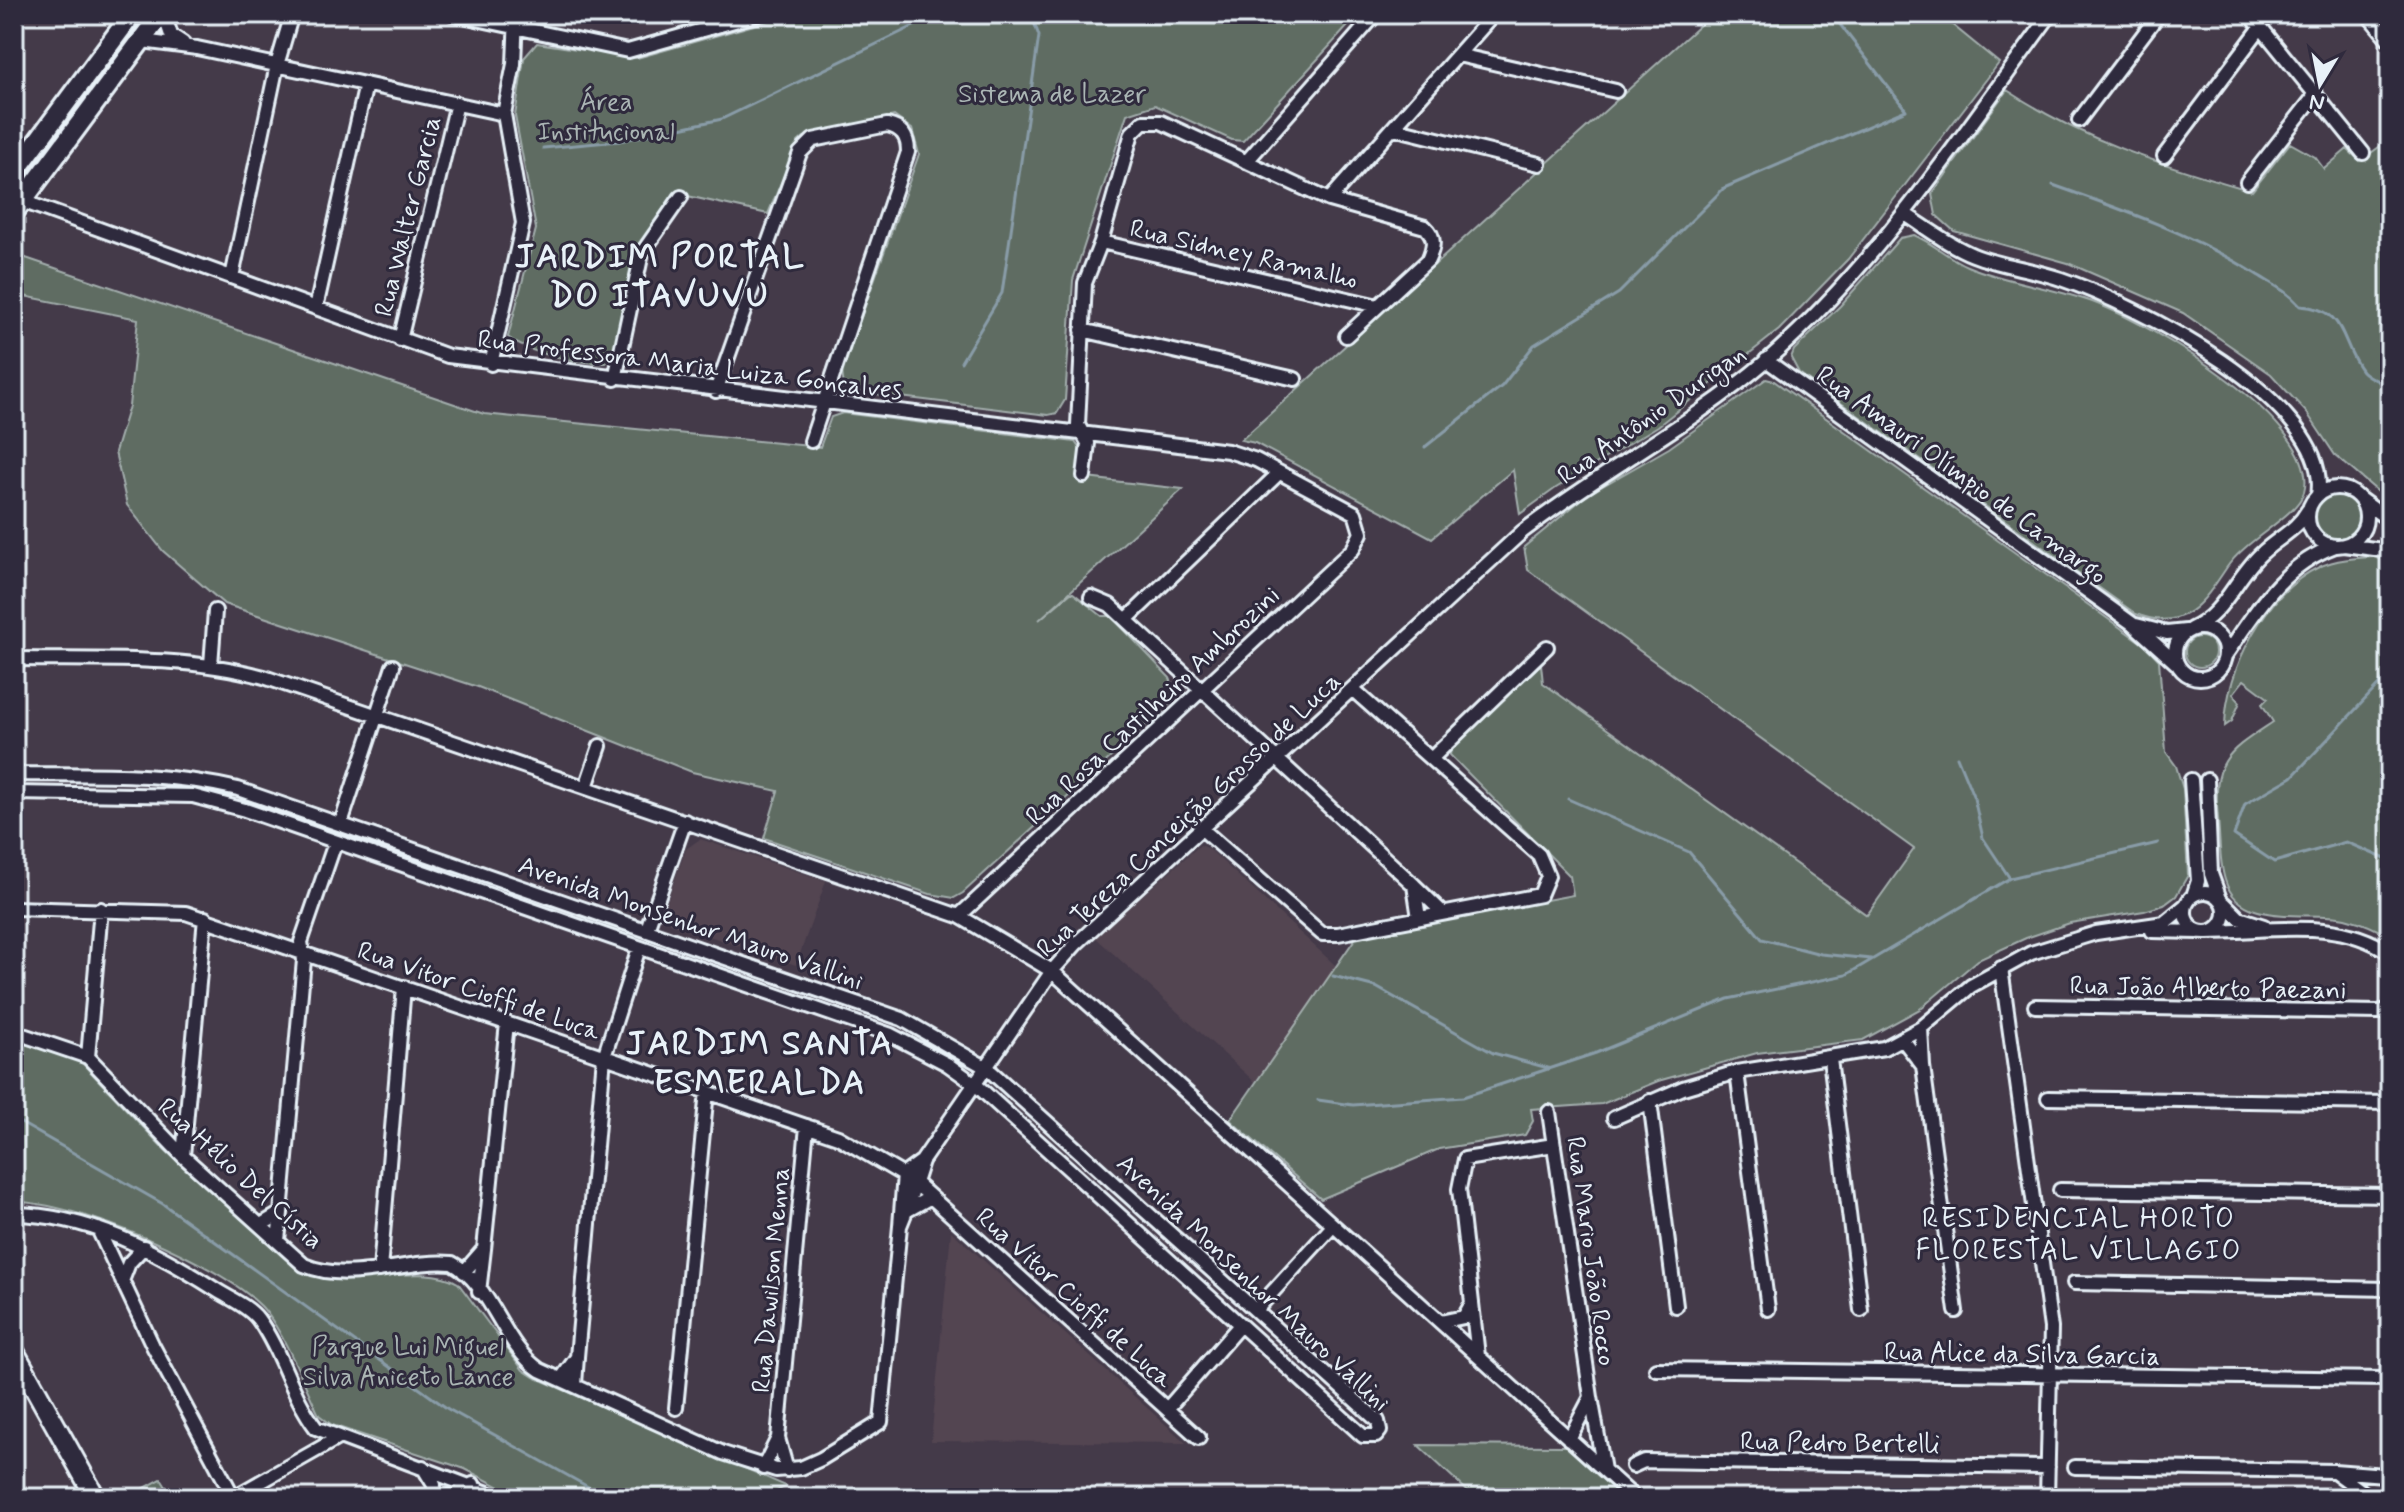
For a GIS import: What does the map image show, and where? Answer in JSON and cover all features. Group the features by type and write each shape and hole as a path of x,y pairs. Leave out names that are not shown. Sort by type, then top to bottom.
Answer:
{"main road":[{"path":"14,173 132,14"},
{"path":"18,206 159,17"},
{"path":"110,46 142,41"},
{"path":"14,1351 96,1498"}],"street":[{"path":"110,46 117,20 113,14"},
{"path":"232,277 277,65 292,14"},
{"path":"453,14 516,21 628,51 723,20 759,14"},
{"path":"1246,162 1376,14"},
{"path":"1329,200 1494,14"},
{"name":"Rua Antônio Durigan","path":"1522,532 1569,496 1688,420 1766,360 1831,298 1905,214 2051,14"},
{"path":"2079,120 2159,14"},
{"path":"2250,14 2363,153"},
{"path":"2367,14 2390,41"},
{"path":"159,17 180,42 197,48"},
{"path":"491,364 523,223 504,114 516,21"},
{"path":"2164,156 2261,27"},
{"path":"142,41 197,48 504,114"},
{"path":"1458,55 1616,91"},
{"path":"316,308 366,84"},
{"path":"2247,182 2316,94"},
{"name":"Rua Walter Garcia","path":"400,340 457,103"},
{"path":"1084,476 1088,443 1078,425 1085,283 1101,242 1132,133 1143,122 1161,122 1329,200 1425,227 1432,233 1434,242 1428,260 1346,336"},
{"path":"716,391 800,153 813,140 895,127 906,136 908,152 811,441"},
{"path":"1393,128 1539,164"},
{"path":"615,379 642,253 681,197"},
{"name":"Rua Professora Maria Luiza Gonçalves","path":"18,206 232,277 448,356 491,364 1243,454 1347,508 1360,520"},
{"path":"1905,214 1971,254 2043,273 2108,297 2150,316 2211,353 2247,380 2304,441 2314,459 2318,495"},
{"name":"Rua Sidney Ramalho","path":"1101,242 1378,306"},
{"path":"1082,330 1295,379"},
{"name":"Rua Amauri Olímpio de Camargo","path":"1766,360 2133,624 2176,663"},
{"path":"1126,620 1279,473"},
{"path":"2358,497 2365,513 2364,526 2358,537 2314,554 2285,574 2217,671 2202,678 2186,674 2176,663 2176,643 2212,615 2252,563 2292,530 2318,495 2338,488 2358,497 2390,521"},
{"path":"2310,507 2308,519 2314,535 2338,545 2390,551"},
{"name":"Rua Rosa Castilheiro Ambrozini","path":"959,916 1353,549 1360,539 1360,520"},
{"name":"Rua Tereza Conceição Grosso de Luca","path":"775,1469 821,1459 876,1428 883,1417 904,1174 922,1161 1052,971 1076,944 1276,757 1522,532"},
{"path":"1091,597 1110,605 1443,913"},
{"path":"211,665 215,611"},
{"name":"Rua Amauri Olímpio de Camargo","path":"2133,624 2167,633 2189,630"},
{"path":"2189,630 2206,628 2217,634 2224,644 2225,656"},
{"path":"1431,759 1547,647"},
{"path":"14,659 211,665 264,677 959,916 1052,971 1635,1498"},
{"path":"341,823 393,666"},
{"path":"1202,829 1322,934 1338,934 1534,897 1545,890 1548,876 1539,855 1352,689"},
{"path":"586,787 600,746"},
{"name":"Avenida Monsenhor Mauro Vallini","path":"14,774 138,774 196,779 238,789 902,1019 987,1068 1378,1421 1380,1431 1376,1436 1363,1436 975,1084 947,1064 891,1035 245,810 193,796 14,793"},
{"path":"2191,780 2198,876 2190,900 2188,922 2204,932"},
{"path":"2204,932 2222,924 2225,914 2211,874 2207,780"},
{"path":"647,929 685,821"},
{"path":"278,1240 303,952 301,942 335,843"},
{"path":"1414,885 1419,918"},
{"path":"1614,1118 1650,1101 1737,1072 1867,1053 1903,1040 1971,986 2031,953 2077,938 2170,921 2190,900 2205,892 2222,901 2247,922 2287,929"},
{"name":"Rua Vitor Cioffi de Luca","path":"14,908 168,910 205,918 807,1126 861,1148 917,1184 1199,1438"},
{"path":"85,1055 91,1037 101,909"},
{"path":"183,1156 205,918"},
{"path":"2129,929 2342,932 2390,953"},
{"path":"575,1384 604,1057 639,948"},
{"path":"2001,968 2051,1328 2047,1498"},
{"path":"380,1270 404,987"},
{"name":"Rua João Alberto Paezani","path":"2035,1006 2386,1011"},
{"path":"479,1292 507,1023"},
{"path":"1921,1028 1923,1066 1956,1311"},
{"name":"Rua Hélio Del Cístia","path":"14,1032 85,1055 183,1156 304,1265 314,1270 380,1270 452,1263 464,1272"},
{"path":"1903,1040 1923,1066"},
{"path":"1830,1059 1861,1310"},
{"path":"1737,1072 1768,1309"},
{"path":"668,1428 676,1408 707,1091"},
{"path":"2048,1098 2390,1103"},
{"path":"1650,1101 1676,1306"},
{"name":"Rua Mario João Rocco","path":"1549,1112 1598,1447 1604,1470"},
{"path":"171,1143 185,1121"},
{"name":"Rua Dawilson Menna","path":"775,1469 807,1126"},
{"path":"1478,1356 1459,1189 1465,1159 1554,1145"},
{"name":"Rua Tereza Conceição Grosso de Luca","path":"900,1226 917,1184 922,1161"},
{"path":"2060,1190 2390,1195"},
{"path":"906,1211 931,1197"},
{"path":"261,1225 281,1213"},
{"path":"16,1215 50,1215 144,1247 251,1312 316,1428 473,1484 501,1498"},
{"path":"1256,1310 1332,1227"},
{"path":"98,1229 234,1497 338,1438"},
{"path":"122,1281 129,1263 144,1247"},
{"path":"484,1249 464,1272 528,1362 668,1428 775,1469"},
{"path":"2074,1283 2390,1289"},
{"path":"1454,1334 1472,1303"},
{"path":"1440,1322 1464,1317"},
{"path":"1167,1409 1240,1325"},
{"path":"561,1379 577,1357"},
{"name":"Rua Alice da Silva Garcia","path":"1656,1369 2389,1380"},
{"name":"Rua Mario João Rocco","path":"1573,1442 1591,1397"},
{"path":"1573,1442 1590,1441 1594,1420"},
{"name":"Rua Dawilson Menna","path":"775,1469 778,1438"},
{"name":"Rua Pedro Bertelli","path":"1633,1466 1644,1461 2048,1467"},
{"path":"423,1467 434,1485 433,1498"},
{"path":"2075,1467 2388,1472"},
{"path":"2334,1471 2367,1497 2388,1472"},
{"path":"448,1498 473,1484"}],"shaded area":[{"path":"700,839 826,881 796,965 670,923 665,907 686,849"},
{"path":"1200,845 1208,848 1336,966 1256,1083 1095,937"},
{"path":"951,1231 1186,1443 931,1441"}],"green space":[{"path":"793,14 1359,14 1243,141 1232,140 1155,105 1127,114 1073,280 1065,400 1057,413 1048,415 851,391 844,387 842,371 919,154 912,129 894,116 804,137 798,142 768,214 674,193 635,252 613,354 606,363 554,356 527,348 508,337 536,229 515,116 524,58 537,43 637,58"},
{"path":"1712,14 1939,14 1999,63 1848,259 1779,330 1658,426 1556,488 1520,514 1513,470 1432,538 1255,443 1241,440"},
{"path":"2007,90 2066,124 2125,150 2252,191 2290,143 2315,157 2324,169 2347,149 2360,161 2379,147 2390,130 2390,502 2335,455 2307,413 2271,374 2183,313 2068,263 1954,231 1936,215 1932,194"},
{"path":"1914,235 1960,263 1982,272 2063,293 2121,314 2190,354 2261,407 2287,436 2303,465 2304,492 2299,501 2235,557 2200,603 2190,611 2167,620 2136,614 1799,373 1791,358 1794,350 1840,306 1900,238"},
{"path":"14,254 484,414 820,447 831,417 843,413 1075,442 1080,449 1078,477 1183,489 1039,620 1072,592 1102,616 1111,616 1170,678 1175,691 1171,702 954,898 930,894 764,838 778,791 692,772 478,687 224,604 163,551 127,505 115,452 129,406 138,319 14,294"},
{"path":"1766,379 1774,381 2146,646 2159,660 2166,752 2176,766 2183,789 2188,875 2176,896 2164,905 2070,923 2026,938 1978,960 1920,1009 1863,1040 1757,1053 1658,1081 1602,1104 1531,1109 1533,1121 1525,1135 1439,1149 1321,1199 1230,1120 1357,936 1573,895 1570,876 1450,755 1451,748 1541,664 1543,683 1867,915 1914,849 1528,570 1524,547 1587,495 1669,448"},
{"path":"2337,495 2352,502 2359,517 2352,532 2337,539 2322,532 2315,517 2322,502"},
{"path":"2374,557 2390,562 2390,937 2345,918 2276,914 2245,905 2233,895 2223,873 2217,799 2218,783 2226,759 2273,722 2262,704 2268,698 2244,680 2233,694 2240,702 2232,721 2225,726 2233,681 2252,635 2266,614 2299,579 2319,567 2339,561"},
{"path":"2200,637 2211,641 2215,652 2211,663 2200,667 2189,663 2185,652 2189,641"},
{"name":"Parque Lui Miguel Silva Aniceto Lance","path":"14,1039 62,1052 83,1064 165,1150 301,1272 342,1278 425,1274 458,1283 523,1370 534,1377 786,1486 764,1498 521,1498 465,1469 332,1425 319,1415 269,1316 241,1289 180,1254 107,1223 40,1204 14,1202"},
{"path":"1418,1445 1567,1446 1623,1498 1475,1498"},
{"path":"161,1479 173,1498 128,1498 128,1497"}],"waterway":[{"path":"543,148 619,141 722,119 922,22 954,14"},
{"path":"961,362 1002,293 1039,36 1031,14"},
{"path":"1425,447 1502,386 1534,345 1619,293 1724,188 1906,110 1832,14"},
{"path":"2053,185 2182,235 2274,285 2300,306 2327,313 2340,328 2362,371 2390,387"},
{"path":"2390,673 2292,777 2245,804 2234,835 2274,862 2346,842 2390,861"},
{"path":"1957,757 1974,798 1983,838 2009,877"},
{"path":"1568,799 1689,852 1762,939 1821,954 1871,959"},
{"path":"1318,1100 1353,1105 1463,1097 1596,1053 1728,999 1846,975 2010,878 2158,843"},
{"path":"1333,976 1376,987 1493,1053 1548,1068"},
{"path":"14,1119 163,1204 448,1409 608,1498"}],"district":[{"name":"JARDIM PORTAL DO ITAVUVU","path":"660,274"},
{"name":"JARDIM SANTA ESMERALDA","path":"760,1062"},
{"name":"RESIDENCIAL HORTO FLORESTAL VILLAGIO","path":"2079,1233"}],"park label":[{"name":"Sistema de Lazer","path":"1052,93"},
{"name":"Área Institucional","path":"606,116"}]}
